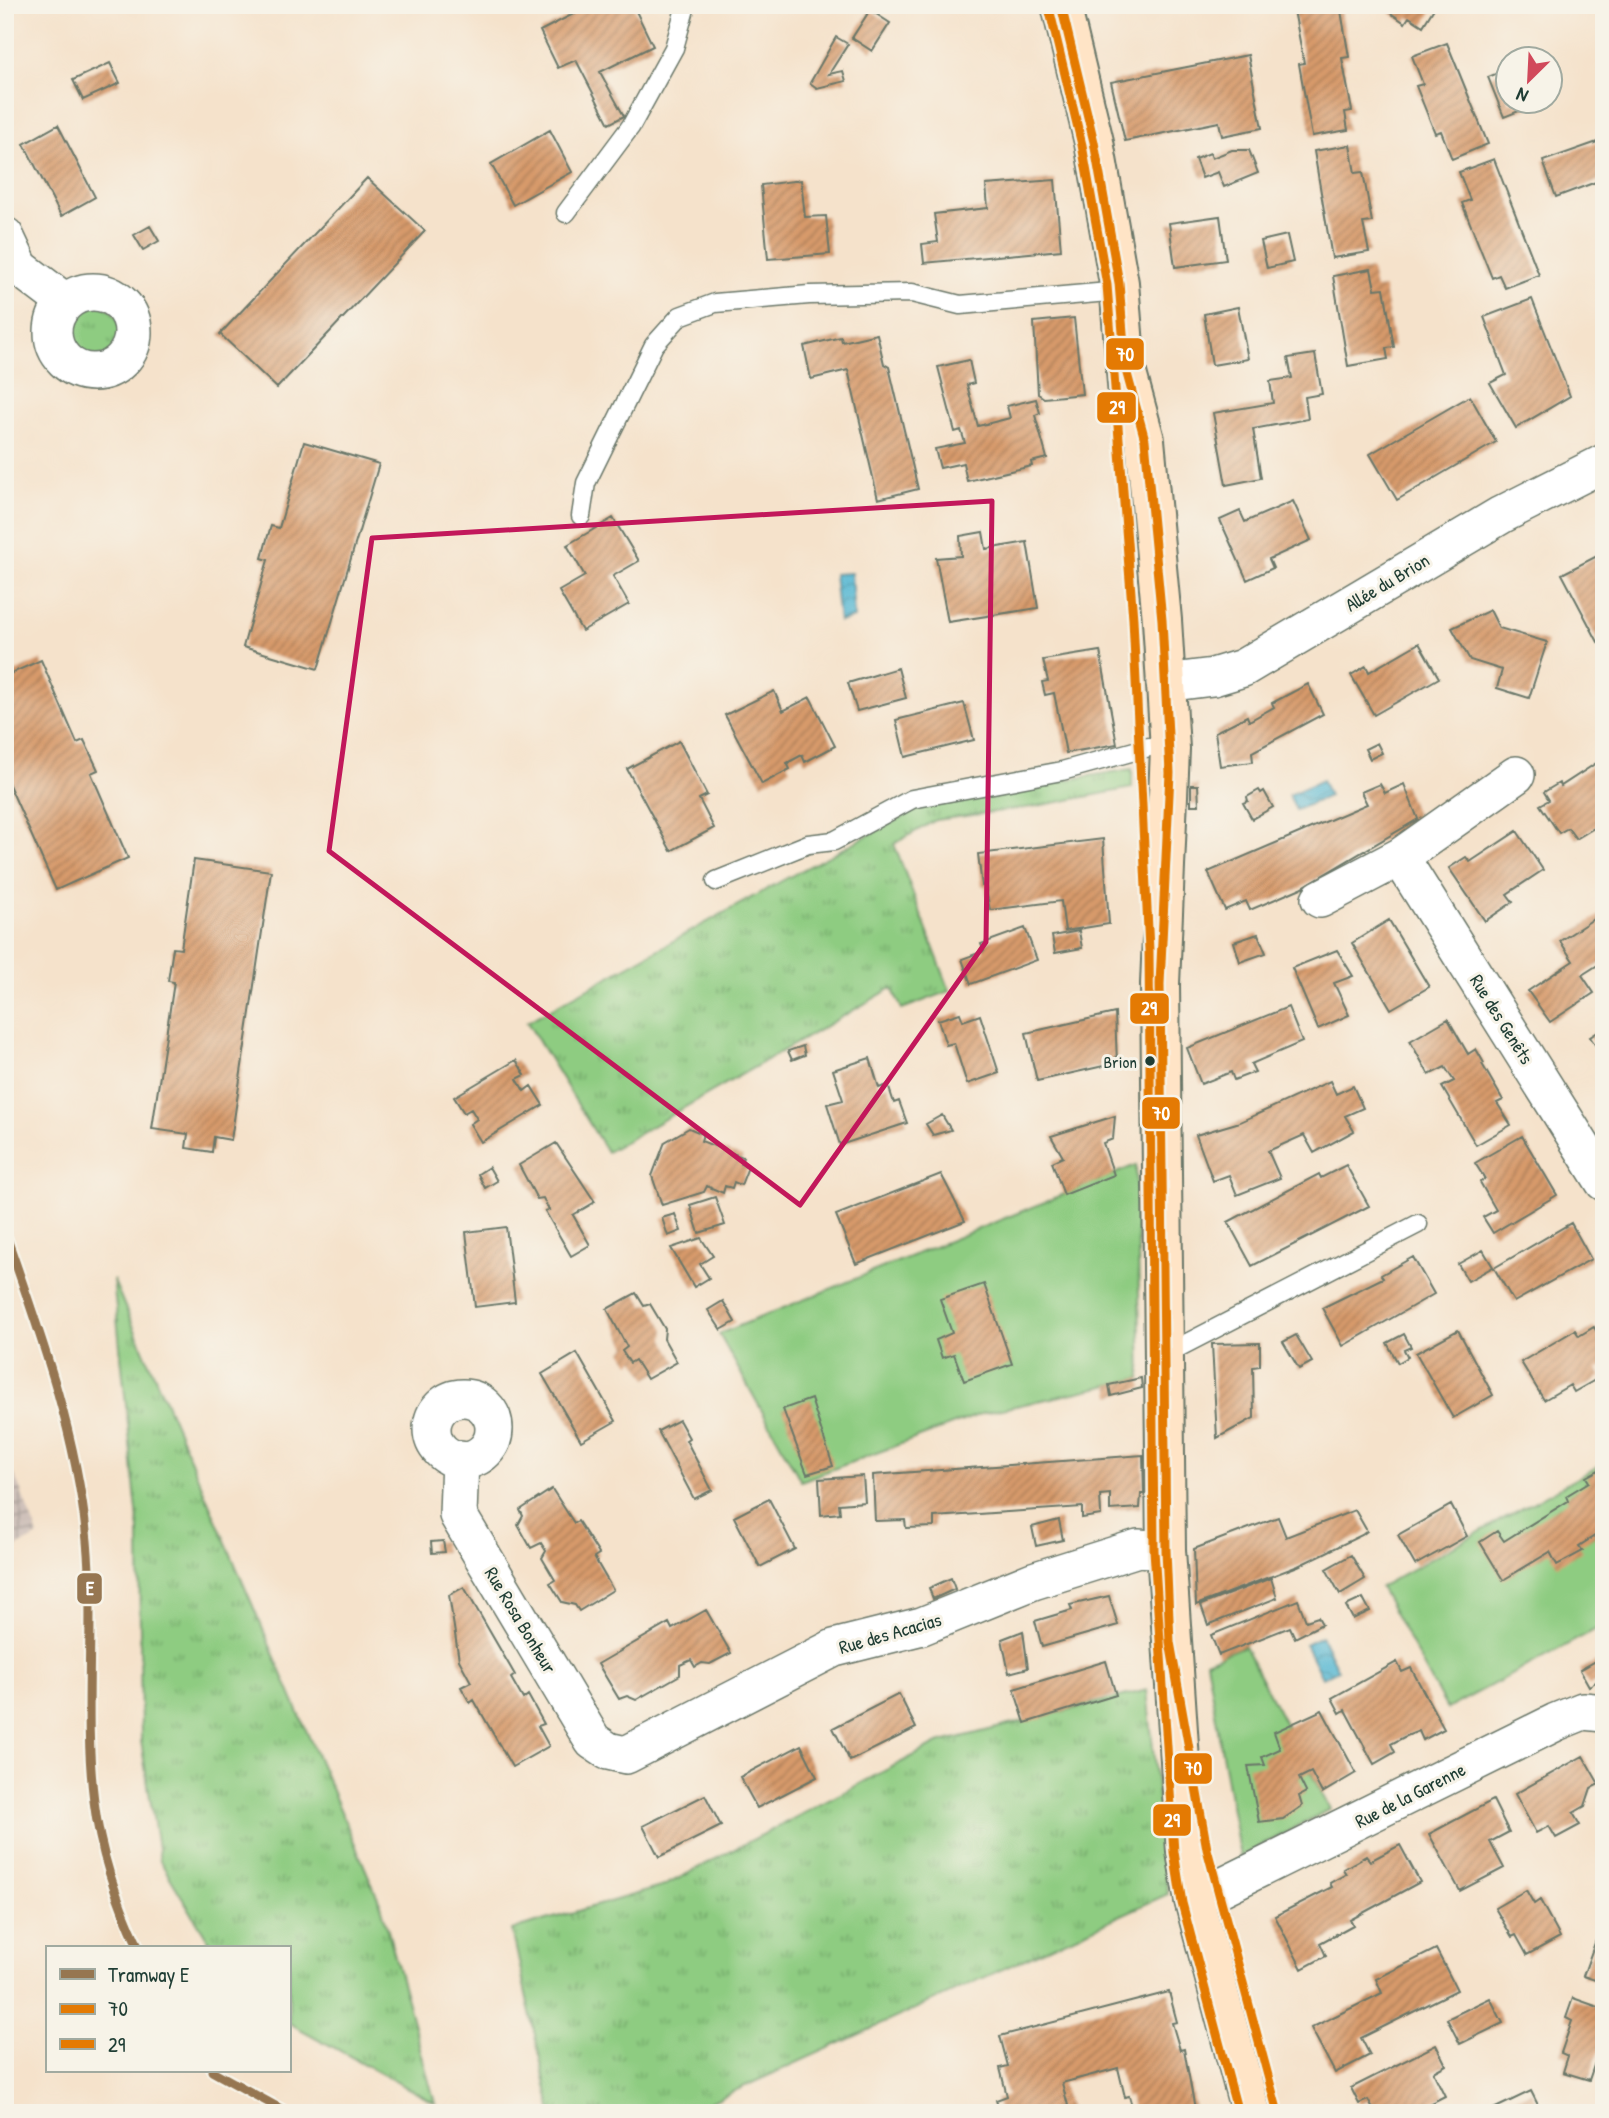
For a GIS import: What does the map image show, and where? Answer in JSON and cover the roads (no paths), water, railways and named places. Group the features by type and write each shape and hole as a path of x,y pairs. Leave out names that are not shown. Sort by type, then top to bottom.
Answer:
{"street":[{"path":"1061,5 1094,142 1120,291 1157,683 1170,774 1161,950"},
{"path":"5,236 20,268 65,302"},
{"name":"Allée du Brion","path":"1157,683 1187,683 1243,668 1501,515 1604,463"},
{"path":"1157,683 1149,747 1161,950 1167,1550 1170,1642 1186,1851 1206,1895 1278,2113"},
{"path":"1320,899 1400,857 1516,775"},
{"name":"Rue des Genêts","path":"1400,857 1604,1182"},
{"name":"Rue Rosa Bonheur","path":"460,1459 458,1514 593,1741 608,1751 626,1755"},
{"name":"Rue des Acacias","path":"626,1755 834,1648 922,1626 1033,1581 1138,1548 1167,1550"},
{"name":"Rue de la Garenne","path":"1206,1895 1556,1722 1583,1711 1604,1713"},
{"path":"1206,1895 1251,2113"}],"lane":[{"path":"566,213 631,126 674,48 686,5"},
{"path":"581,516 586,484 654,345 680,316 715,303 809,295 912,293 960,305 1120,291"},
{"path":"716,881 808,844 834,841 912,799 1062,771 1149,747"},
{"path":"1164,1355 1418,1224"}],"water":[{"path":"851,573 854,618 839,622 834,574"},
{"path":"1322,780 1329,796 1296,810 1289,795"},
{"path":"1321,1636 1338,1670 1322,1678 1305,1644"}],"tram line":[{"name":"E","path":"5,1233 55,1384 75,1462 89,1573 89,1736 94,1801 100,1839 111,1876 138,1946"},
{"name":"E","path":"214,2072 288,2113"}],"place":[{"name":"Brion","path":"1150,1061"}]}
